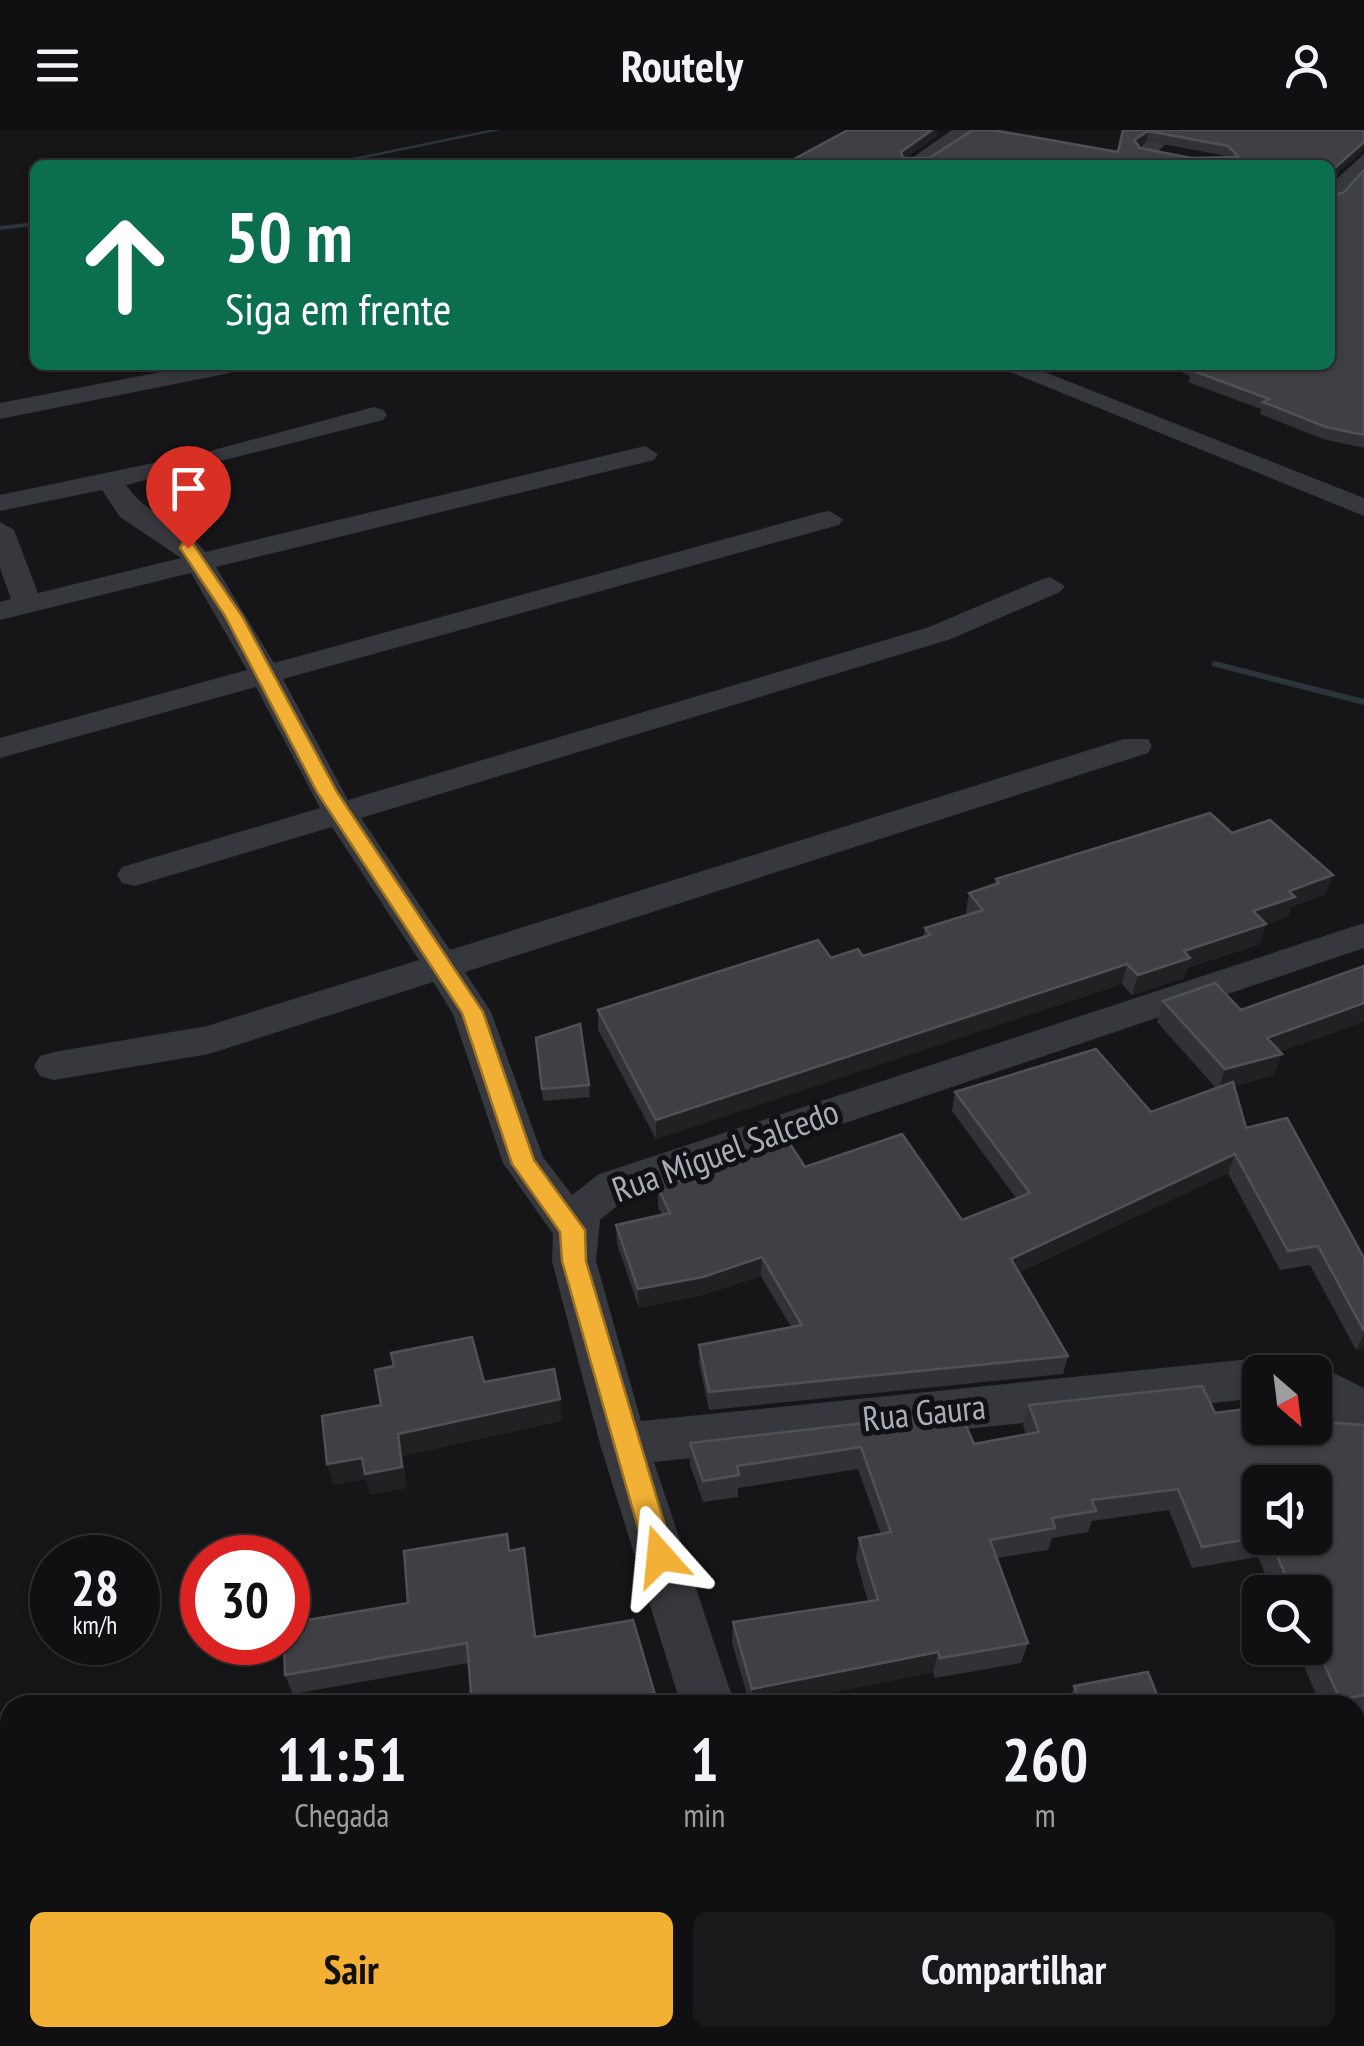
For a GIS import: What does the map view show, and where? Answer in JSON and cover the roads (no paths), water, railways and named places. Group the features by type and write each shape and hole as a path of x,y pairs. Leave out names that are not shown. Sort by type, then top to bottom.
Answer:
{"street":[{"path":"920,160 966,130"},
{"path":"1147,157 1170,130"},
{"path":"1335,187 1364,160"},
{"path":"0,411 210,370"},
{"path":"1017,370 1364,508"},
{"path":"0,503 374,415"},
{"path":"0,530 14,608 645,454"},
{"path":"109,480 130,511 188,548 198,563 265,675 340,814 472,1012 524,1164 572,1230"},
{"path":"0,748 828,519"},
{"path":"136,875 940,633 1050,586"},
{"path":"54,1066 208,1040 1136,746"},
{"name":"Rua Miguel Salcedo","path":"705,1695 624,1444 574,1261 572,1230 585,1205 614,1185 1364,935"},
{"name":"Rua Gaura","path":"624,1444 1242,1379"},
{"path":"1332,1393 1350,1402 1364,1417"}],"waterway":[{"path":"346,160 498,130"},
{"path":"0,228 30,225"},
{"path":"1215,664 1364,702"}]}
